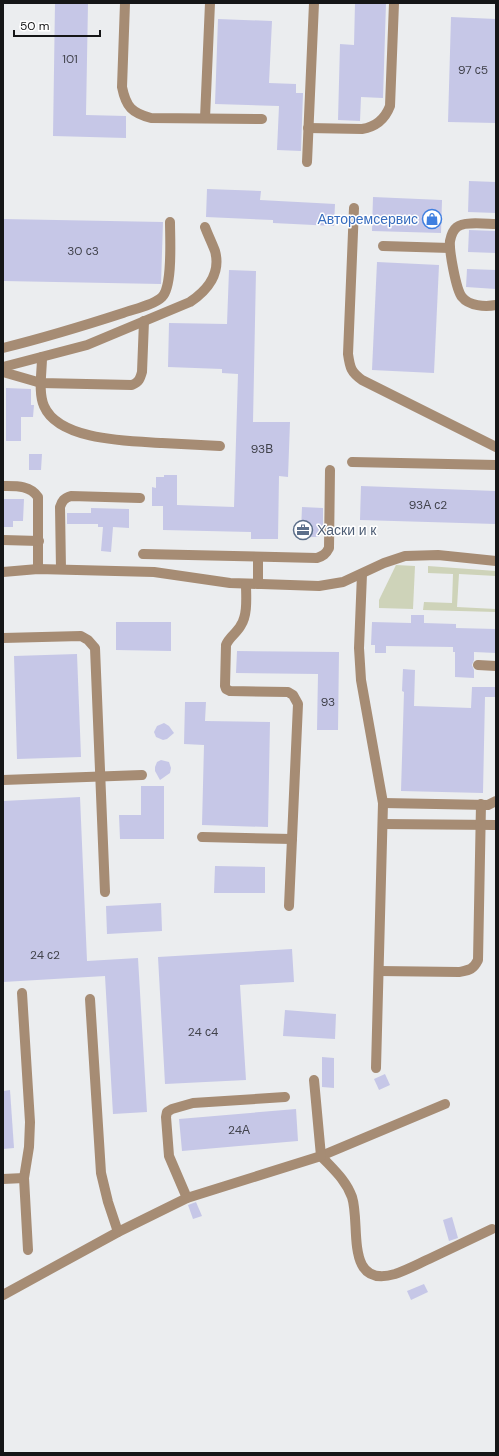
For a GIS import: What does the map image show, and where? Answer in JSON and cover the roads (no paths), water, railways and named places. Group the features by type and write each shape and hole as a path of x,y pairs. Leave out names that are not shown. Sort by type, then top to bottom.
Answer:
{"street":[{"path":"125,3 122,87 124,98 130,108 139,115 151,118 262,119"},
{"path":"205,118 210,3"},
{"path":"307,162 314,3"},
{"path":"308,128 370,128 382,120 388,112 390,106 394,3"},
{"path":"354,208 348,354 350,366 354,374 362,380 496,447"},
{"path":"3,348 80,327 148,305 162,297 166,291 169,277 170,222"},
{"path":"496,224 466,224 457,226 452,234 450,248 458,289 462,297 469,303 479,306 496,305"},
{"path":"3,367 87,345 190,302 205,290 211,282 215,271 215,251 205,227"},
{"path":"383,246 450,248"},
{"path":"3,372 41,383 126,386 137,382 142,372 144,321"},
{"path":"42,357 41,383 44,407 53,419 67,428 102,439 220,446"},
{"path":"352,462 496,465"},
{"path":"143,554 317,558 323,556 327,552 328,548 330,470"},
{"path":"3,486 22,486 29,488 35,492 38,497 38,569"},
{"path":"61,569 60,508 62,502 66,498 71,496 140,498"},
{"path":"3,540 39,541"},
{"path":"3,572 38,569 154,572 246,584 319,586 343,582 384,563 405,556 438,555 496,561"},
{"path":"258,557 258,584"},
{"path":"362,574 359,648 361,680 383,803 376,1068"},
{"path":"246,584 244,620 240,627 228,640 226,645 226,689 230,691 288,692 293,695 298,704 289,906"},
{"path":"3,638 81,636 88,640 95,648 104,892"},
{"path":"478,665 496,666"},
{"path":"3,780 142,775"},
{"path":"383,803 488,805 496,801"},
{"path":"379,971 459,972 468,970 475,966 478,960 481,804"},
{"path":"383,824 496,825"},
{"path":"202,837 292,839"},
{"path":"22,993 30,1122 29,1147 24,1178 28,1250"},
{"path":"90,999 101,1173 108,1202 118,1232"},
{"path":"314,1080 321,1156 340,1176 349,1190 354,1208 358,1255 363,1268 371,1274 387,1275 403,1271 492,1229"},
{"path":"187,1198 169,1156 166,1117 167,1112 193,1103 285,1097"},
{"path":"3,1295 118,1232 187,1198 321,1156 445,1104"},
{"path":"3,1179 24,1178"}],"place":[{"name":"Авторемсервис","path":"432,219"},
{"name":"Хаски и к","path":"303,530"}]}
